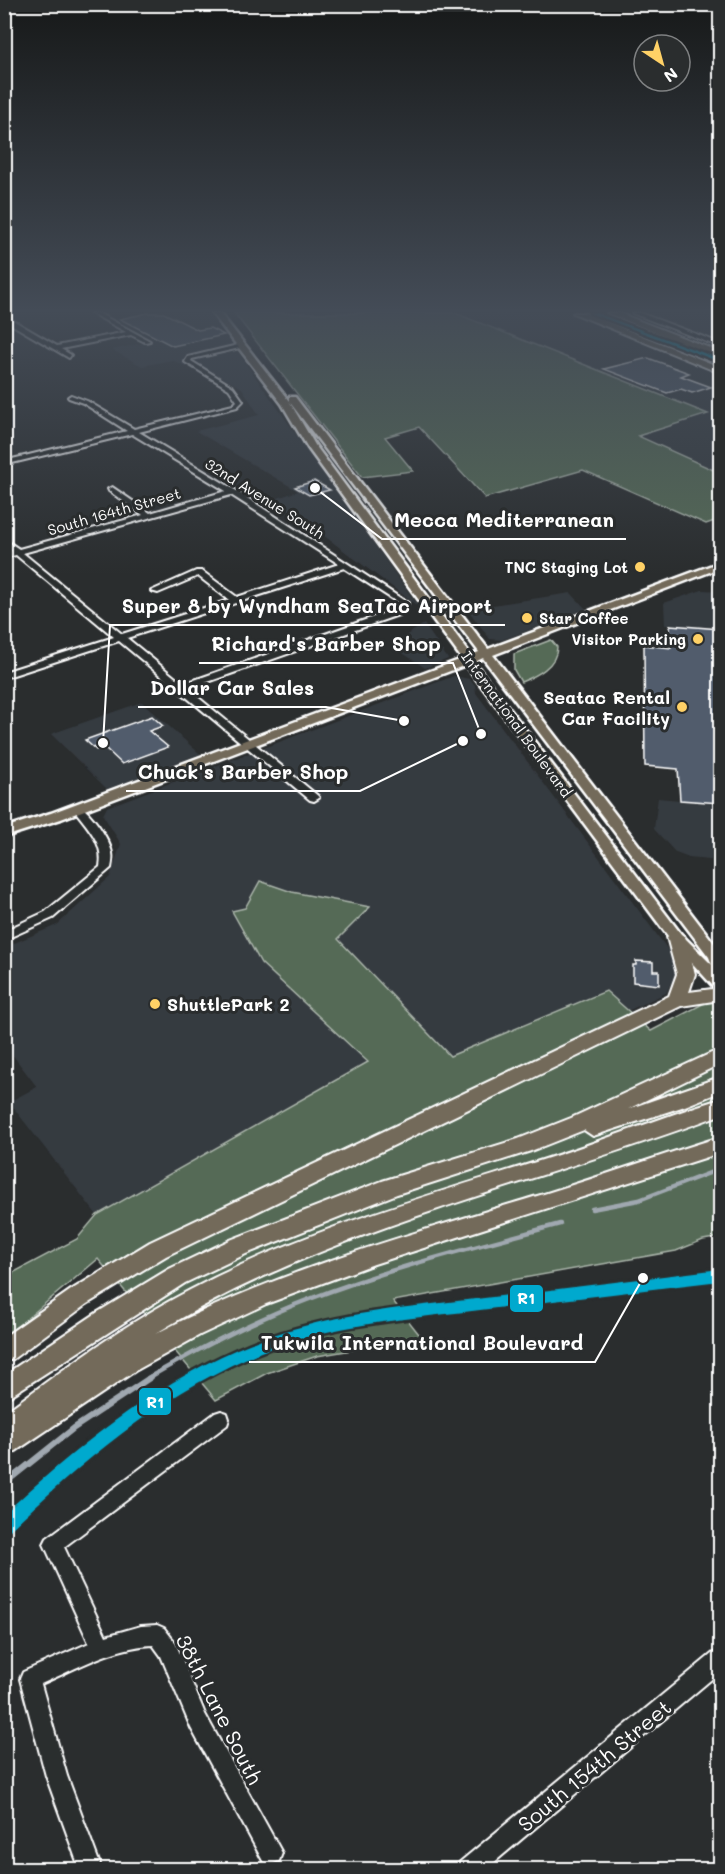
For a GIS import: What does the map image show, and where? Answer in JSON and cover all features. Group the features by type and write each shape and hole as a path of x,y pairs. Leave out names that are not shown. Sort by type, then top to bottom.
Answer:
{"highway":[{"path":"676,937 686,974 677,1000"},
{"path":"4,1351 85,1291 158,1249 677,1000 720,994"},
{"path":"524,1145 609,1110 720,1056"},
{"path":"4,1389 116,1313 177,1276 238,1247 390,1187 524,1145 602,1125 678,1101 720,1084"},
{"path":"4,1429 104,1354 154,1323 236,1278 293,1253 366,1226 720,1107"},
{"path":"4,1447 97,1382 147,1353 256,1298 340,1266 628,1179 720,1145"}],"main road":[{"name":"International Boulevard","path":"284,400 311,446 469,661 676,937 720,983"},
{"name":"International Boulevard","path":"295,400 716,956 720,966"},
{"path":"4,833 78,808 720,565"}],"street":[{"name":"32nd Avenue South","path":"84,400 401,600 405,606 403,609 181,688"},
{"path":"4,463 227,408 240,400"},
{"path":"112,489 148,515"},
{"name":"South 164th Street","path":"4,556 232,492"},
{"path":"4,541 314,798"},
{"path":"4,675 345,565"},
{"path":"155,591 199,573 235,600"},
{"path":"4,936 49,915 105,868 108,853 78,808"},
{"path":"91,1869 68,1814 43,1732 30,1679 101,1647 53,1544 221,1419"},
{"name":"38th Lane South","path":"101,1647 141,1636 157,1635 168,1649 198,1721 271,1853"},
{"name":"South 154th Street","path":"468,1869 720,1660"}],"shaded area":[{"path":"250,400 272,400 419,607 275,499 298,491 196,431 259,415"},
{"path":"673,400 720,400 720,473 637,436 707,414"},
{"name":"Seatac Rental Car Facility","path":"702,590 720,591 720,861 689,858 676,853 654,829 658,798 679,800 678,769 645,766 644,646 671,648 670,625 665,625 664,603"},
{"path":"571,593 586,609 502,640 490,639 465,606 477,604 480,607"},
{"path":"424,624 448,659 425,668 391,645"},
{"path":"454,676 469,679 475,685 476,693 675,959 675,976 666,993 475,1082 292,892 233,911 261,963 368,1062 97,1215 9,1102 37,1087 5,1045 5,947 57,925 110,877 121,844 103,815 107,807"},
{"path":"142,702 200,754 107,789 51,734"}],"green space":[{"path":"302,400 674,400 708,414 638,436 720,473 720,519 706,524 583,470 485,498 419,427 385,437 413,471 362,477"},
{"path":"551,640 557,647 550,665 521,682 514,670 514,654"},
{"path":"260,881 292,892 370,907 338,939 450,1056 606,991 651,1031 720,995 720,1237 703,1240 676,1251 393,1301 422,1338 317,1356 267,1373 216,1400 98,1259 5,1337 5,1277 77,1239 97,1215 368,1062 261,963 232,911 245,908"}],"building":[{"path":"314,481 330,490 309,495 295,487"},
{"name":"Seatac Rental Car Facility","path":"670,625 720,629 720,803 680,800 678,769 645,766 644,645 671,648"},
{"path":"152,716 163,726 149,731 168,747 122,764 104,747 96,750 85,740"},
{"path":"636,961 653,962 653,971 659,971 659,985 633,982 633,965 636,965"}],"waterway":[{"path":"592,1209 639,1200 720,1169"},
{"path":"148,1378 266,1317 338,1288 560,1224"},
{"path":"4,1484 74,1428 151,1377"}],"transit line":[{"name":"R1","path":"4,1525 30,1500 117,1428 179,1386 211,1368 270,1342 327,1327 385,1316 720,1275"}],"place":[{"name":"Mecca Mediterranean","path":"315,488"},
{"name":"TNC Staging Lot","path":"640,567"},
{"name":"Star Coffee","path":"527,618"},
{"name":"Visitor Parking","path":"698,639"},
{"name":"Seatac Rental Car Facility","path":"682,707"},
{"name":"Dollar Car Sales","path":"404,721"},
{"name":"Richard's Barber Shop","path":"481,734"},
{"name":"Chuck's Barber Shop","path":"463,741"},
{"name":"Super 8 by Wyndham SeaTac Airport","path":"103,743"},
{"name":"ShuttlePark 2","path":"155,1004"},
{"name":"Tukwila International Boulevard","path":"643,1278"}]}
